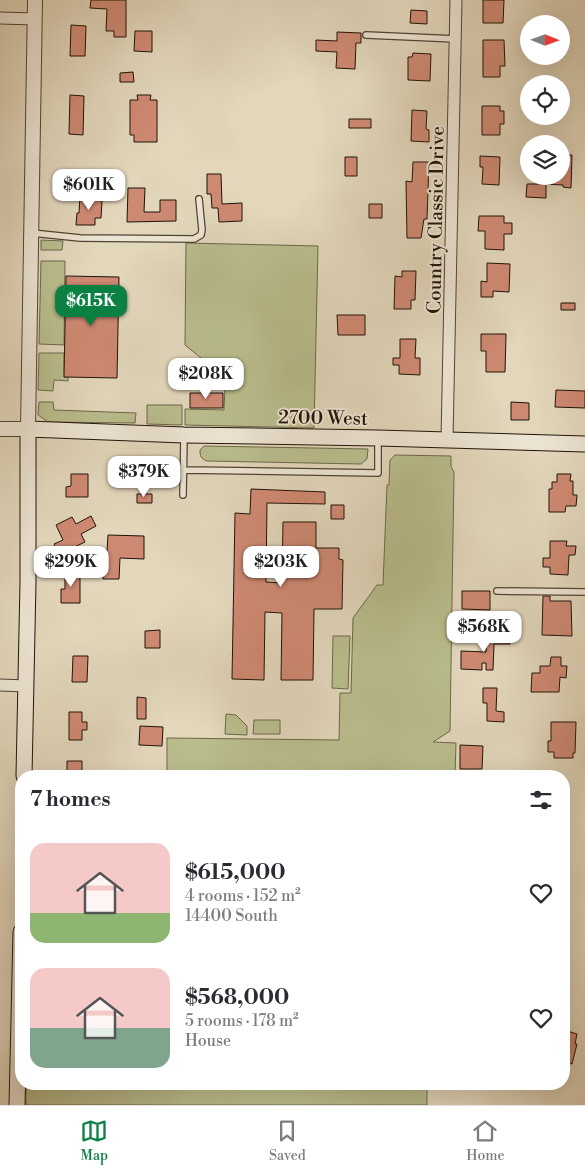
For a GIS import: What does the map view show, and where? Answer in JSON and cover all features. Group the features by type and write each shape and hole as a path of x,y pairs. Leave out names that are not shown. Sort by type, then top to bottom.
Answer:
{"main road":[{"name":"2700 West","path":"28,430 585,444"},
{"path":"24,770 28,582 28,430"},
{"path":"17,1105 18,1090"}],"street":[{"path":"28,430 36,0"},
{"name":"Country Classic Drive","path":"447,440 456,0"},
{"path":"0,18 35,19"},
{"name":"2700 West","path":"0,429 28,430"},
{"path":"0,685 26,686"}],"lane":[{"path":"366,35 456,38"},
{"path":"32,233 109,239 194,239 201,235 202,230 200,199"},
{"path":"183,495 184,435"},
{"path":"184,470 378,473 378,438"},
{"path":"497,591 585,592"}],"green space":[{"path":"41,240 63,241 62,250 41,250"},
{"path":"186,243 318,246 314,428 185,425 185,409 224,410 225,386 199,384 201,358 185,345"},
{"path":"41,261 65,261 64,345 39,344"},
{"path":"39,353 64,353 64,377 68,377 68,381 54,380 53,391 38,390"},
{"path":"39,402 53,402 54,410 136,413 135,423 48,422 38,415"},
{"path":"147,405 182,405 182,425 147,424"},
{"path":"204,446 368,449 367,459 361,464 207,461 200,454 200,450"},
{"path":"395,455 451,456 451,467 454,472 450,731 433,742 456,743 455,770 167,770 167,738 339,740 340,693 351,693 353,618 377,585 383,585 387,485 389,485 390,460"},
{"path":"333,636 350,636 348,689 332,688"},
{"path":"226,714 236,715 247,726 247,735 225,734"},
{"path":"254,720 280,720 280,734 253,734"},
{"path":"26,1090 427,1090 427,1105 26,1105"}],"building":[{"path":"91,0 126,0 126,37 114,37 114,31 106,31 107,9 90,8"},
{"path":"483,0 504,0 503,23 483,23"},
{"path":"411,10 427,11 427,24 410,23"},
{"path":"71,25 86,26 85,56 70,56"},
{"path":"135,31 152,31 152,52 134,51"},
{"path":"337,32 361,33 361,43 356,43 355,69 336,68 337,52 316,51 316,40 337,41"},
{"path":"483,40 504,40 505,66 500,66 500,77 483,77"},
{"path":"413,53 431,54 430,81 408,80 408,57 412,57"},
{"path":"133,72 134,82 120,82 120,73"},
{"path":"70,95 84,96 83,135 69,134"},
{"path":"137,95 151,95 150,100 157,100 157,142 134,142 134,135 130,135 130,100 138,100"},
{"path":"482,106 500,106 500,111 504,111 504,124 500,124 500,135 482,135"},
{"path":"412,110 427,111 426,129 429,130 429,142 411,141"},
{"path":"349,119 371,119 371,128 349,128"},
{"path":"570,155 572,155 571,188 563,187 563,185 570,185"},
{"path":"480,156 500,157 499,185 482,184 483,167 480,167"},
{"path":"345,157 357,157 357,176 345,176"},
{"path":"413,162 429,162 427,219 424,219 421,238 407,238 406,181 412,182"},
{"path":"207,174 221,174 222,204 242,203 242,221 219,222 218,208 212,208 211,194 207,194"},
{"path":"527,185 546,185 546,198 526,197"},
{"path":"128,188 145,188 144,212 160,212 160,200 176,200 176,221 127,222"},
{"path":"80,196 95,196 95,200 102,201 101,218 95,218 95,225 76,225"},
{"path":"369,204 382,204 382,218 369,218"},
{"path":"479,216 504,216 504,223 512,223 512,234 504,234 504,250 485,249 485,231 478,231"},
{"path":"487,263 510,264 509,292 493,291 493,297 481,297 481,281 487,282"},
{"path":"402,271 416,271 415,300 411,300 411,309 394,309 395,276 402,277"},
{"path":"66,276 119,277 117,378 64,377"},
{"path":"561,303 575,303 575,310 561,310"},
{"path":"337,315 365,315 365,335 338,335"},
{"path":"481,334 506,334 505,372 486,372 486,351 481,351"},
{"path":"400,339 416,339 415,358 420,358 420,375 399,374 399,365 393,365 393,358 400,358"},
{"path":"556,390 585,391 585,408 555,407"},
{"path":"190,393 223,393 223,408 190,408"},
{"path":"511,402 529,403 529,420 511,420"},
{"path":"71,474 88,474 88,497 66,497 66,487 71,486"},
{"path":"557,474 571,474 570,481 573,481 573,495 577,495 576,506 566,506 565,512 549,512 549,489 552,489 552,482 557,482"},
{"path":"251,489 325,492 325,504 267,503 266,582 282,583 283,522 316,522 316,548 339,548 339,559 343,560 342,609 314,609 313,680 281,680 282,613 265,612 264,680 232,679 235,513 250,514"},
{"path":"137,494 152,494 152,503 137,503"},
{"path":"331,505 344,505 344,519 331,519"},
{"path":"91,516 96,526 81,534 85,542 60,554 54,544 63,540 56,525 72,517 76,524"},
{"path":"108,535 144,536 144,559 120,558 119,579 103,579 103,567 106,567"},
{"path":"550,541 567,541 566,546 576,546 575,555 569,555 568,575 550,574 550,567 543,567 543,558 550,558"},
{"path":"65,572 80,572 80,603 61,603 61,589 65,589"},
{"path":"462,591 490,591 490,610 462,609"},
{"path":"543,596 550,596 550,601 571,601 572,636 542,635"},
{"path":"160,630 160,648 145,648 145,631"},
{"path":"487,632 510,632 510,644 494,644 493,670 486,670 486,663 482,663 482,670 461,669 461,651 486,652"},
{"path":"73,656 88,656 87,682 72,682"},
{"path":"551,657 561,657 561,666 567,666 566,678 560,677 559,692 531,692 532,673 540,673 540,666 550,666"},
{"path":"483,688 497,688 496,711 504,712 504,722 487,721 487,703 483,703"},
{"path":"137,697 146,698 146,719 137,719"},
{"path":"69,712 82,712 82,722 87,722 87,730 82,730 82,740 69,740"},
{"path":"551,722 576,722 575,753 573,753 573,758 554,758 554,752 548,752 548,741 551,741"},
{"path":"140,726 163,727 162,746 139,745"},
{"path":"460,745 483,746 482,769 460,769"},
{"path":"67,761 82,761 82,770 67,770"},
{"path":"570,1032 577,1034 575,1044 577,1044 572,1064 570,1064"}]}
